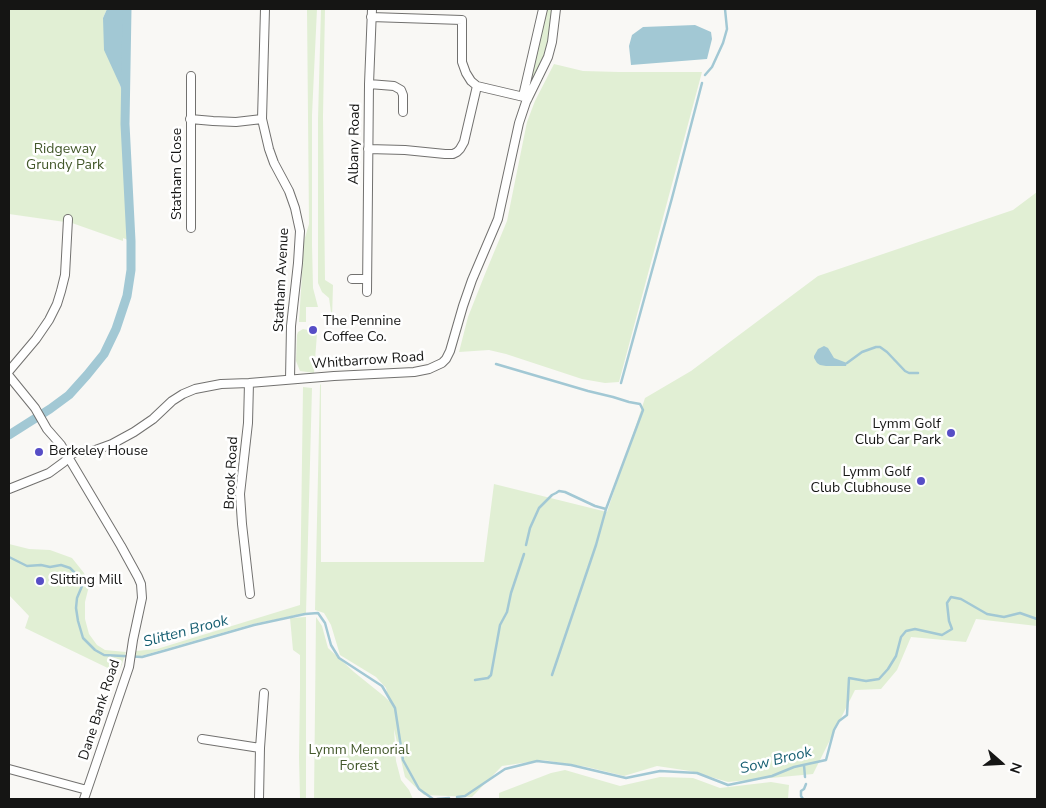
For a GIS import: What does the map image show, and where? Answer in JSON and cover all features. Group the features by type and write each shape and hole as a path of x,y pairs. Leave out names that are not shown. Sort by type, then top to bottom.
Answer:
{"street":[{"name":"Statham Avenue","path":"266,9 262,120 269,149 274,163 289,191 300,231 292,326 290,379"},
{"path":"371,13 462,20 462,62 466,73 476,86 525,97 543,9"},
{"name":"Whitbarrow Road","path":"9,488 49,473 78,451 90,452 112,444 153,419 172,401 183,394 208,386 414,372 436,367 442,363 452,346 472,280 498,219 525,97 543,69 550,50 556,9"},
{"name":"Albany Road","path":"368,292 368,84 371,13"},
{"name":"Statham Close","path":"191,76 191,228"},
{"path":"368,84 398,87 403,94 403,112"},
{"path":"368,149 445,154 457,152 464,142 476,86"},
{"name":"Statham Close","path":"190,119 236,122 262,120"},
{"path":"9,371 36,339 57,304 65,275 68,219"},
{"path":"352,279 367,279"},
{"name":"Dane Bank Road","path":"9,376 35,408 47,429 61,445 141,582 142,598 129,667 87,796 9,769"},
{"name":"Brook Road","path":"249,383 248,423 240,494 250,594"},
{"path":"259,799 264,693"},
{"path":"202,739 260,748"}],"green space":[{"name":"Ridgeway Grundy Park","path":"9,9 107,9 103,18 126,102 125,128 131,241 123,238 123,241 72,223 9,214"},
{"path":"307,9 317,9 312,115 312,245 313,288 318,307 306,307 306,322 299,322 304,241 309,224"},
{"path":"321,9 325,9 323,116 325,280 333,285 332,319 329,298 322,292 318,283 318,119"},
{"path":"543,9 556,9 540,75 523,96"},
{"path":"554,64 583,71 702,72 619,382 605,383 582,379 489,350 459,352 468,317 507,221 527,122 535,101"},
{"name":"Lymm Memorial Forest","path":"1037,192 1037,626 976,619 966,642 911,637 897,670 881,689 855,690 813,774 728,782 690,771 657,766 624,776 587,767 543,760 502,766 472,797 424,795 405,777 394,729 396,761 401,780 413,799 314,799 316,617 322,626 328,648 389,701 386,688 376,677 340,655 331,625 324,613 315,610 321,384 321,562 484,562 494,484 607,512 645,398 691,371 818,276 1013,210"},
{"path":"303,329 317,334 314,373 300,371 296,361 297,335"},
{"path":"303,387 312,388 306,613 253,624 136,656 136,651 157,649 300,605"},
{"path":"9,544 29,549 50,550 72,558 84,573 89,586 85,602 85,619 89,634 97,645 105,650 126,652 121,667 116,672 25,628 29,616 9,595"},
{"path":"306,617 306,799 300,799 300,655 293,650 290,618"},
{"path":"565,770 620,786 660,777 693,778 720,788 771,782 789,785 788,799 499,799 499,793 551,773"}],"water":[{"path":"107,9 127,9 125,28 126,102 104,50 103,18"},
{"path":"695,25 711,32 712,39 707,59 631,65 629,46 632,35 643,27"},
{"path":"824,346 828,348 834,358 847,363 846,366 826,366 817,363 814,356 818,349"}],"waterway":[{"path":"9,435 69,395 87,375 104,354 116,329 127,296 131,270 125,124 127,9"},
{"path":"705,75 712,67 723,43 727,29 725,9"},
{"path":"621,383 702,83"},
{"path":"847,363 862,352 880,347 905,371 918,373"},
{"path":"496,364 640,404 643,410 606,509 596,545 552,675"},
{"path":"526,545 530,528 539,508 559,491 606,509"},
{"path":"475,680 488,678 491,675 500,625 507,612 511,593 524,554"},
{"name":"Slitten Brook","path":"9,557 27,566 41,565 50,567 61,565 70,568 79,577 82,586 77,598 76,608 83,638 95,650 104,655 142,657 254,625 318,613 325,623 331,645 339,658 382,686 395,708 403,760 419,789 433,799"},
{"name":"Sow Brook","path":"457,797 465,796 505,769 537,761 571,765 626,778 660,771 697,773 728,785 772,776 794,767 826,760 834,730 839,721 847,715 849,678 866,681 879,679 896,656 901,637 906,631 915,629 942,635 952,629 947,603 951,597 961,599 987,614 1004,617 1020,613 1037,619"},
{"path":"804,765 805,777"},
{"path":"803,799 801,791 806,784"},
{"name":"Sow Brook","path":"437,799 449,798"}],"place":[{"name":"The Pennine Coffee Co.","path":"313,330"},
{"name":"Lymm Golf Club Car Park","path":"951,433"},
{"name":"Berkeley House","path":"39,452"},
{"name":"Lymm Golf Club Clubhouse","path":"921,481"},
{"name":"Slitting Mill","path":"40,581"}]}
